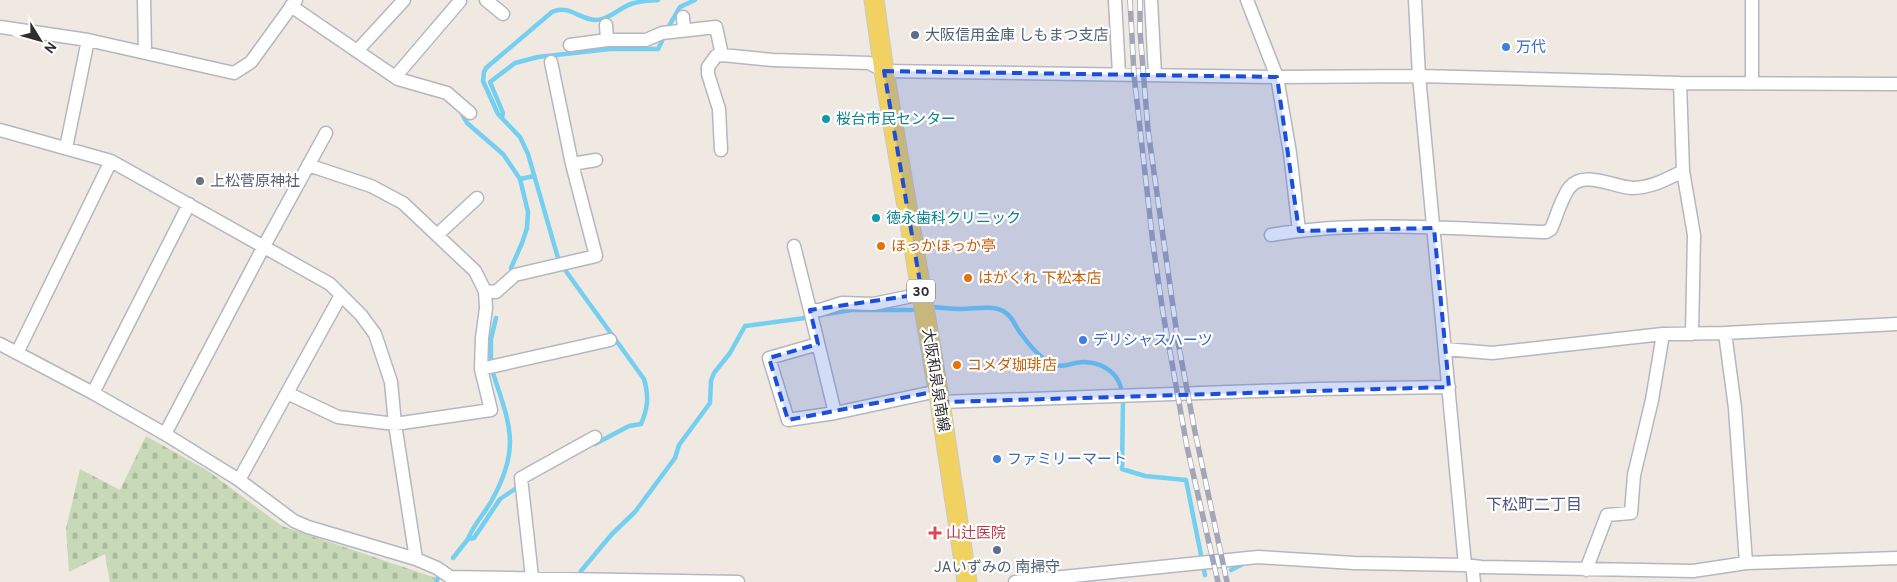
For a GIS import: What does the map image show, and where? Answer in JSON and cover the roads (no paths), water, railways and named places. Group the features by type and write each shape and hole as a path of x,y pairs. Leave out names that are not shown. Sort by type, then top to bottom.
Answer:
{"main road":[{"name":"大阪和泉泉南線","path":"874,0 884,71 939,397 967,582"}],"street":[{"path":"144,0 145,52"},
{"path":"357,51 404,0"},
{"path":"486,0 503,14"},
{"path":"1115,0 1119,74"},
{"path":"1151,0 1155,75"},
{"path":"1247,0 1277,77 1290,153 1299,231"},
{"path":"1415,0 1419,76 1445,349 1469,566 1474,582"},
{"path":"1752,0 1752,83"},
{"path":"395,77 460,1"},
{"path":"0,27 88,40 234,73 251,62 293,3 398,79 447,93 470,113"},
{"path":"683,17 684,30"},
{"path":"606,25 607,40"},
{"path":"570,45 607,40 646,40 662,33 716,27 722,55"},
{"path":"66,148 88,40"},
{"path":"721,150 719,109 708,74 708,67 716,56 722,55 773,60 869,64 884,71 1277,77 1419,76 1680,83 1897,84"},
{"path":"484,291 496,292 515,275 596,256 572,164 551,62"},
{"path":"1680,83 1683,171 1694,235 1692,334"},
{"path":"0,130 111,161 330,284 361,315 375,334 391,382 395,424 416,559"},
{"path":"165,434 326,133"},
{"path":"572,164 596,160"},
{"path":"17,354 111,161"},
{"path":"287,393 338,417 395,424 491,410 481,370 482,338 486,308 484,291 475,270 403,203 371,186 308,165"},
{"path":"1271,235 1299,231 1361,227 1546,232 1551,229 1569,188 1576,182 1588,179 1633,188 1656,184 1683,171"},
{"path":"437,235 477,198"},
{"path":"93,393 189,204"},
{"path":"794,246 835,413"},
{"path":"810,310 820,310 842,303 872,304 922,294"},
{"path":"239,480 341,295"},
{"path":"1445,349 1492,353 1663,334 1725,333 1897,324"},
{"path":"1725,333 1735,408 1746,564"},
{"path":"1588,574 1607,516 1631,513 1634,475 1652,400 1663,334"},
{"path":"481,370 610,340"},
{"path":"0,344 93,393 165,434 239,480 294,521 308,527 416,559 438,568 448,579 532,577 579,580 738,582"},
{"path":"818,344 769,358 788,420 939,397 1318,388 1449,387"},
{"path":"532,577 521,478 595,436"},
{"path":"1015,582 1258,556 1354,563 1469,566 1588,574 1693,571 1746,564 1897,558"},
{"path":"1693,571 1700,582"}],"waterway":[{"path":"558,258 528,154 520,137 498,114 483,81 484,72 486,68 552,12 564,10 584,18 596,20 610,16 631,4 658,0"},
{"path":"669,26 680,7 695,0"},
{"path":"502,117 503,113 490,82 515,63 538,57 610,49 658,49 662,41"},
{"path":"460,110 467,123 503,154 520,179 528,212 527,228 511,268"},
{"path":"520,179 534,176"},
{"path":"565,270 644,379 647,391 645,413 641,424 629,426 595,444"},
{"path":"934,307 958,309 988,308 1003,311 1012,319 1033,349 1046,361 1059,366 1083,362 1096,364 1112,372 1121,388"},
{"path":"827,314 851,310 912,310"},
{"path":"491,361 491,339 496,318"},
{"path":"581,571 612,534 635,512 675,458 679,445 710,403 711,381 714,373 730,353 745,326 805,318"},
{"path":"468,539 501,482 510,451 508,422 493,373"},
{"path":"1123,400 1122,469 1145,476 1186,480 1201,555"},
{"path":"453,558 468,539 474,538 500,499 518,487"},
{"path":"1231,570 1245,563"},
{"path":"1203,565 1205,575"},
{"path":"436,582 438,578"}],"railway":[{"path":"1130,0 1134,75 1153,244 1163,313 1187,447 1218,582"},
{"path":"1140,0 1140,31 1148,130 1178,342 1227,582"}],"place":[{"name":"大阪信用金庫 しもまつ支店","path":"915,35"},
{"name":"万代","path":"1506,47"},
{"name":"桜台市民センター","path":"826,119"},
{"name":"上松菅原神社","path":"200,181"},
{"name":"徳永歯科クリニック","path":"876,218"},
{"name":"ほっかほっか亭","path":"881,246"},
{"name":"はがくれ 下松本店","path":"968,278"},
{"name":"デリシャスハーツ","path":"1083,340"},
{"name":"コメダ珈琲店","path":"957,365"},
{"name":"ファミリーマート","path":"997,459"},
{"name":"山辻医院","path":"935,533"},
{"name":"JAいずみの 南掃守","path":"997,550"}],"district":[{"name":"下松町二丁目","path":"1534,504"}]}
